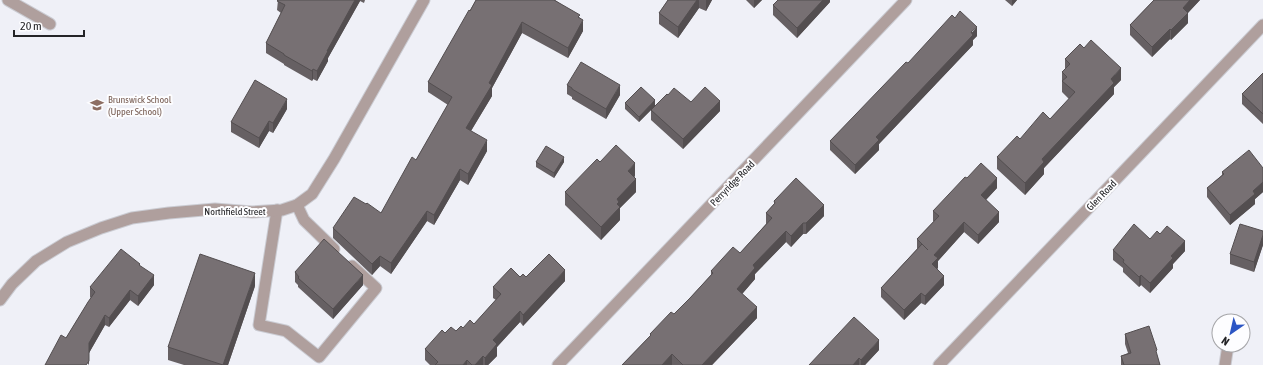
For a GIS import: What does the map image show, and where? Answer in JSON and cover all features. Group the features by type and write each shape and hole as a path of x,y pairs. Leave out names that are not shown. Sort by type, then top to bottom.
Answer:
{"street":[{"path":"8,0 50,24"},
{"name":"Northfield Street","path":"0,300 12,284 36,261 67,242 101,228 132,218 169,213 215,210 252,212 278,210 297,205 312,194 334,159 424,0"},
{"name":"Perryridge Road","path":"558,365 906,0"},
{"name":"Glen Road","path":"939,365 1263,25"},
{"path":"278,210 259,325 286,331 319,357 376,288 304,220 297,205"},
{"path":"1225,365 1227,353"}],"building":[{"path":"355,0 317,71 313,69 312,71 266,43 285,5 277,1"},
{"path":"476,0 554,0 580,15 578,17 583,20 568,48 522,22 489,83 492,85 466,128 487,140 468,174 460,169 434,215 427,211 391,263 380,256 372,264 333,228 354,197 366,204 367,203 381,213 412,157 416,160 452,97 428,82"},
{"path":"668,0 697,0 678,27 659,13"},
{"path":"778,0 823,0 797,28 773,5"},
{"path":"1154,0 1190,0 1183,8 1188,13 1152,47 1130,25"},
{"path":"960,11 977,27 971,32 973,35 876,137 879,140 855,165 830,141 906,62 908,63 952,15 955,18"},
{"path":"1091,40 1121,68 1111,79 1114,83 1042,159 1044,162 1025,183 997,157 1017,136 1020,139 1043,112 1050,119 1075,92 1062,81 1067,77 1062,72 1070,64 1065,59 1080,44 1084,48"},
{"path":"581,62 620,85 606,109 567,85"},
{"path":"1263,73 1263,114 1242,94"},
{"path":"255,80 287,99 273,123 269,121 259,138 231,122"},
{"path":"641,87 655,100 639,117 625,103"},
{"path":"705,87 720,101 683,139 651,110 674,88 691,102"},
{"path":"616,145 635,163 628,171 636,179 617,199 619,202 617,204 620,207 601,227 565,192 597,159 600,162"},
{"path":"546,146 564,157 554,173 536,162"},
{"path":"1249,150 1263,168 1263,182 1253,191 1255,194 1230,215 1207,188 1224,174 1222,172"},
{"path":"981,163 997,178 981,195 999,212 978,235 964,222 934,255 938,258 932,264 944,276 925,296 921,293 904,310 881,288 922,244 917,239 939,216 933,211 965,177 967,178"},
{"path":"796,178 824,205 806,223 803,223 791,236 786,231 753,265 755,268 737,289 757,307 702,365 683,365 672,354 662,365 622,365 671,312 674,314 690,298 713,273 711,271 733,247 740,253 772,218 766,213 775,203 774,201"},
{"path":"1134,224 1150,239 1157,231 1160,234 1167,226 1185,241 1171,256 1173,258 1150,283 1141,275 1139,277 1113,250"},
{"path":"1240,224 1263,231 1254,262 1230,254"},
{"path":"324,239 363,275 333,309 298,278 299,277 295,272"},
{"path":"121,249 140,264 139,265 154,275 138,296 130,290 109,318 105,315 89,343 89,361 86,365 45,365 61,335 66,338 95,292 90,287"},
{"path":"200,254 255,273 223,365 168,347"},
{"path":"549,254 565,270 523,315 520,311 493,340 497,344 485,358 483,356 475,365 472,365 467,360 463,365 435,365 438,362 425,349 442,330 445,333 451,327 456,331 461,326 463,328 470,320 474,324 501,294 493,287 511,268 520,277 523,274 526,277"},
{"path":"854,317 879,340 861,360 859,358 853,365 809,365"},
{"path":"1149,326 1160,365 1124,365 1121,356 1131,353 1125,334"}],"place":[{"name":"Brunswick School (Upper School)","path":"97,105"}]}
